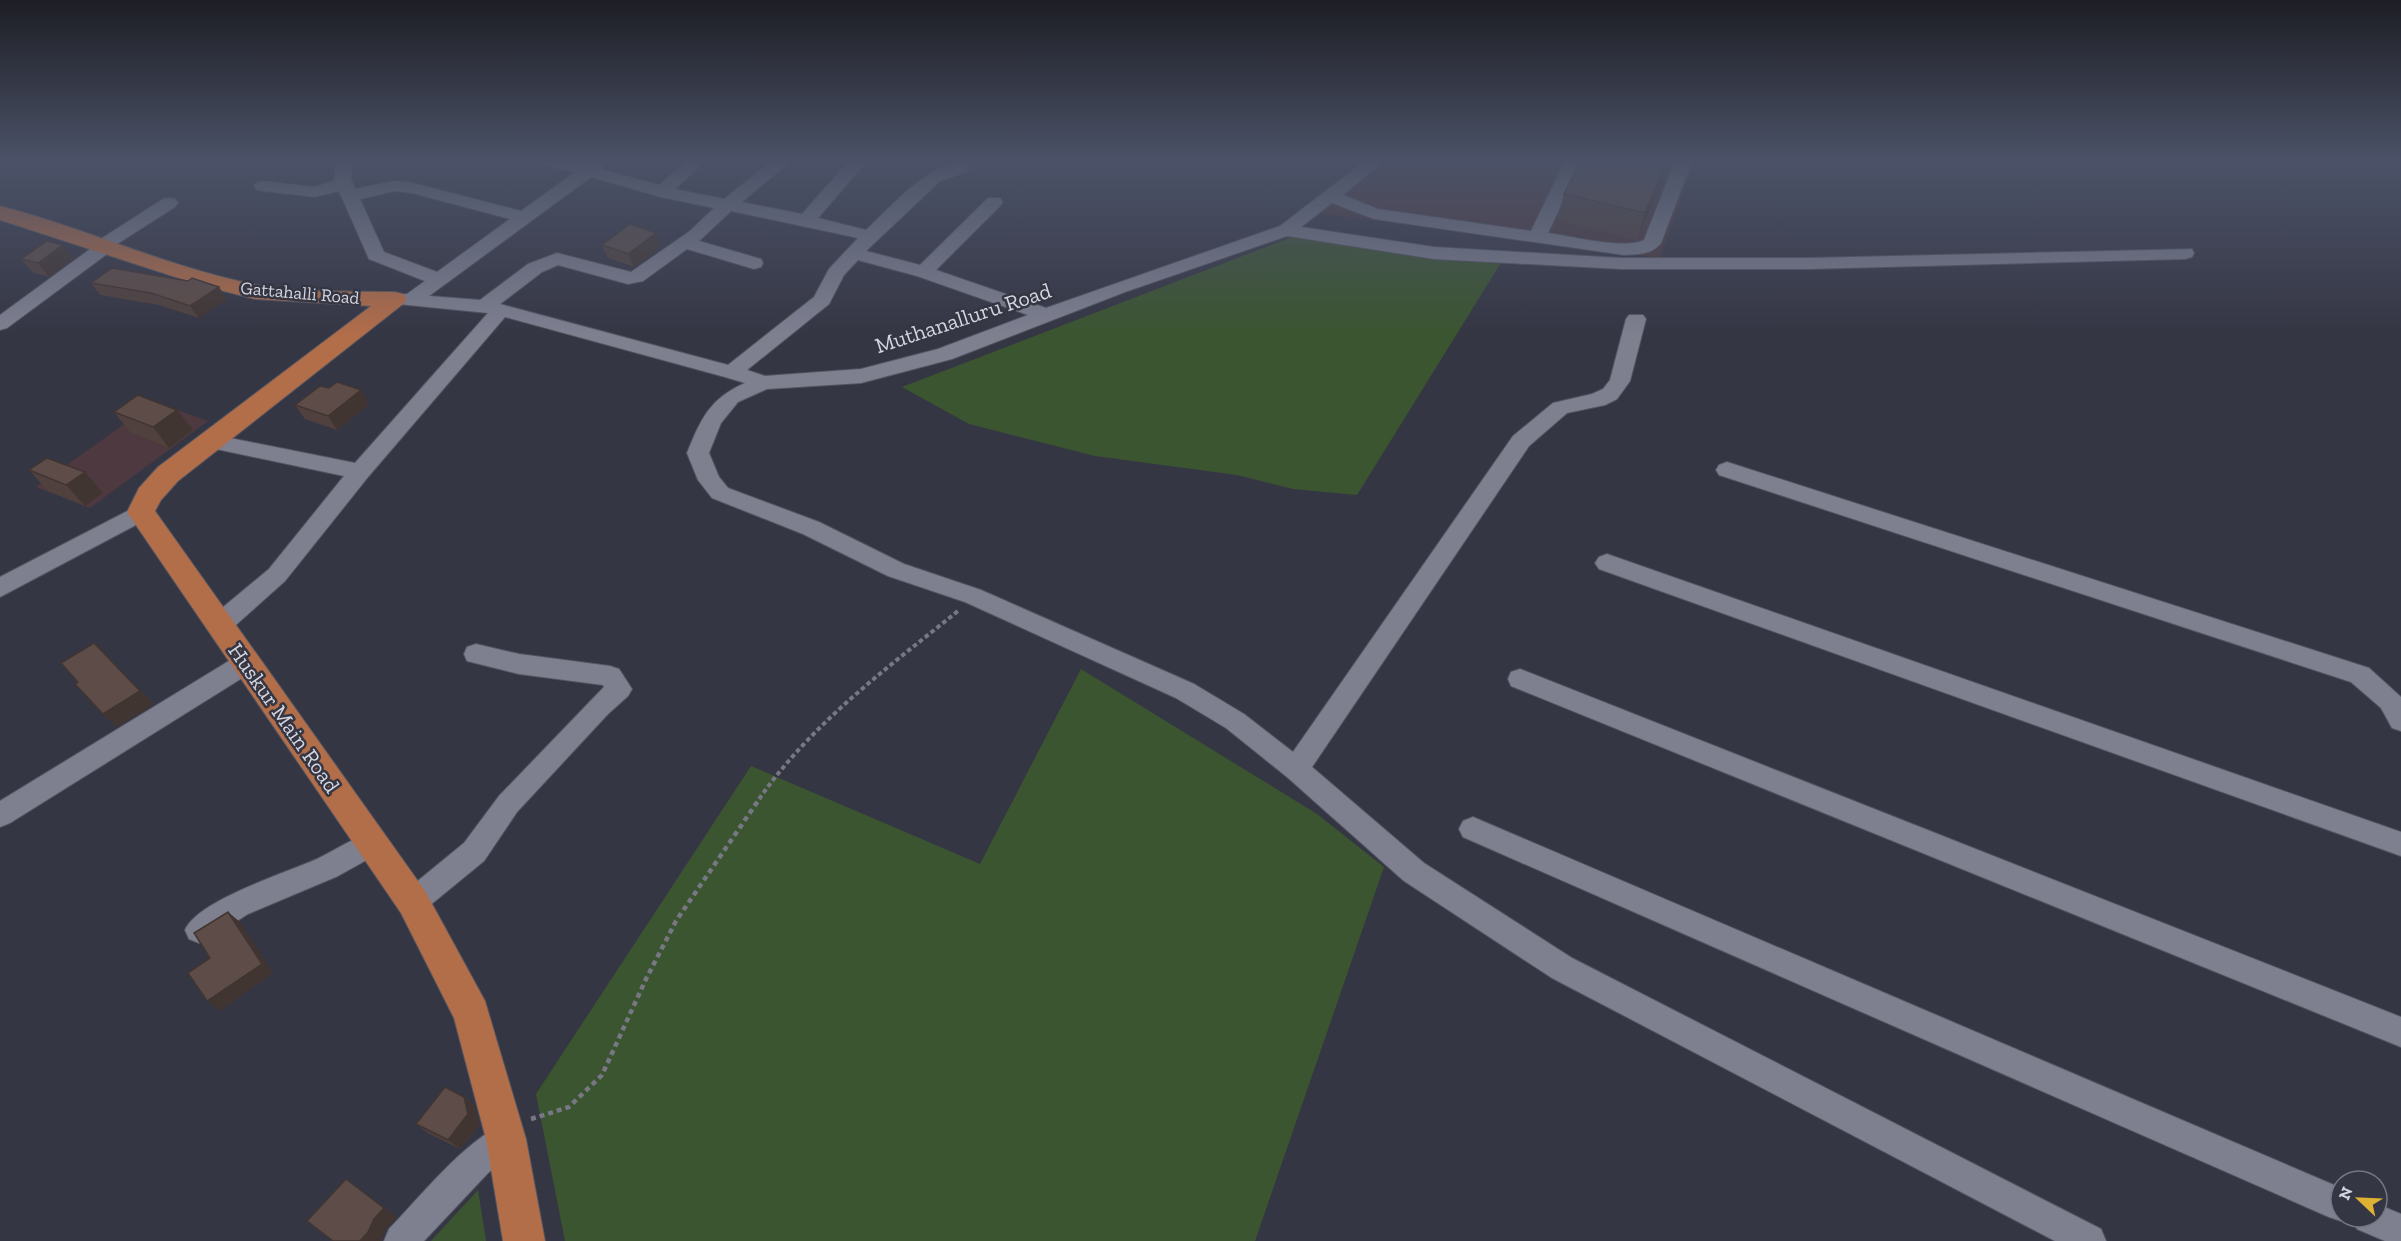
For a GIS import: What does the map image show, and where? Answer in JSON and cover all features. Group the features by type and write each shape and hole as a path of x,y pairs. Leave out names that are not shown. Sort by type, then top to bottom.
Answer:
{"main road":[{"name":"Gattahalli Road","path":"18,219 208,280 255,292 329,298 403,300"},
{"path":"141,512 149,495 168,474 403,300"},
{"name":"Huskur Main Road","path":"141,512 413,902 472,1014 506,1139 524,1241"}],"street":[{"path":"0,324 145,219"},
{"path":"359,219 376,255 441,280"},
{"path":"403,300 441,280 524,219"},
{"path":"219,625 277,575 515,281 549,261 567,260 632,278 684,243 711,219"},
{"path":"800,219 870,236"},
{"path":"732,372 822,300 830,281 889,219"},
{"path":"924,272 977,219"},
{"name":"Muthanalluru Road","path":"403,300 492,309 732,372 764,383 861,376 945,354 1118,288 1286,230 1301,219"},
{"path":"1409,219 1624,249 1643,248 1652,243 1661,219"},
{"path":"1537,237 1546,219"},
{"path":"1286,230 1432,252 1603,262 1803,263 2185,253"},
{"path":"684,243 754,263"},
{"path":"855,254 924,272 1049,316"},
{"path":"1296,769 1521,441 1560,408 1598,400 1610,394 1620,381 1636,320"},
{"path":"764,383 731,396 706,431 698,453 709,480 720,493 811,528 896,570 973,596 1185,691 1235,721 1296,769 1414,872 1563,968 2089,1241"},
{"path":"210,441 360,472"},
{"path":"1726,470 2360,675 2385,695 2399,713 2401,721"},
{"path":"0,588 141,512"},
{"path":"1607,563 2401,844"},
{"path":"413,902 474,852 508,804 599,707 619,689 610,676 519,664 476,654"},
{"path":"0,815 246,663"},
{"path":"1520,679 2401,1032"},
{"path":"1473,829 2329,1200"},
{"path":"200,930 238,904 328,867 371,844"},
{"path":"401,1241 477,1162 506,1139"}],"path":[{"path":"506,1139 533,1118 569,1107 602,1075 646,979 676,921 780,769 841,705 897,658 948,621 973,596"}],"shaded area":[{"path":"1364,219 1674,219 1660,258"},
{"path":"155,402 208,421 90,508 36,487"}],"green space":[{"path":"1292,237 1502,261 1357,495 1293,489 1237,475 1095,456 969,424 902,387"},
{"path":"1081,669 1317,814 1384,867 1255,1241 565,1241 536,1094 751,766 980,864"},
{"path":"478,1190 486,1241 431,1241"}],"building":[{"path":"630,224 656,233 628,254 602,245"},
{"path":"47,241 63,245 38,263 21,259"},
{"path":"112,268 188,281 192,278 219,287 190,306 151,293 91,283"},
{"path":"337,382 361,390 328,416 295,405 320,386 329,388"},
{"path":"138,395 177,410 153,427 114,412"},
{"path":"47,458 85,472 66,485 29,470"},
{"path":"94,643 140,691 103,714 75,684 78,682 61,663"},
{"path":"228,912 262,964 207,1001 188,973 210,958 194,933"},
{"path":"445,1087 464,1097 468,1114 448,1140 416,1124"},
{"path":"346,1179 384,1208 360,1241 333,1241 307,1221"}]}
